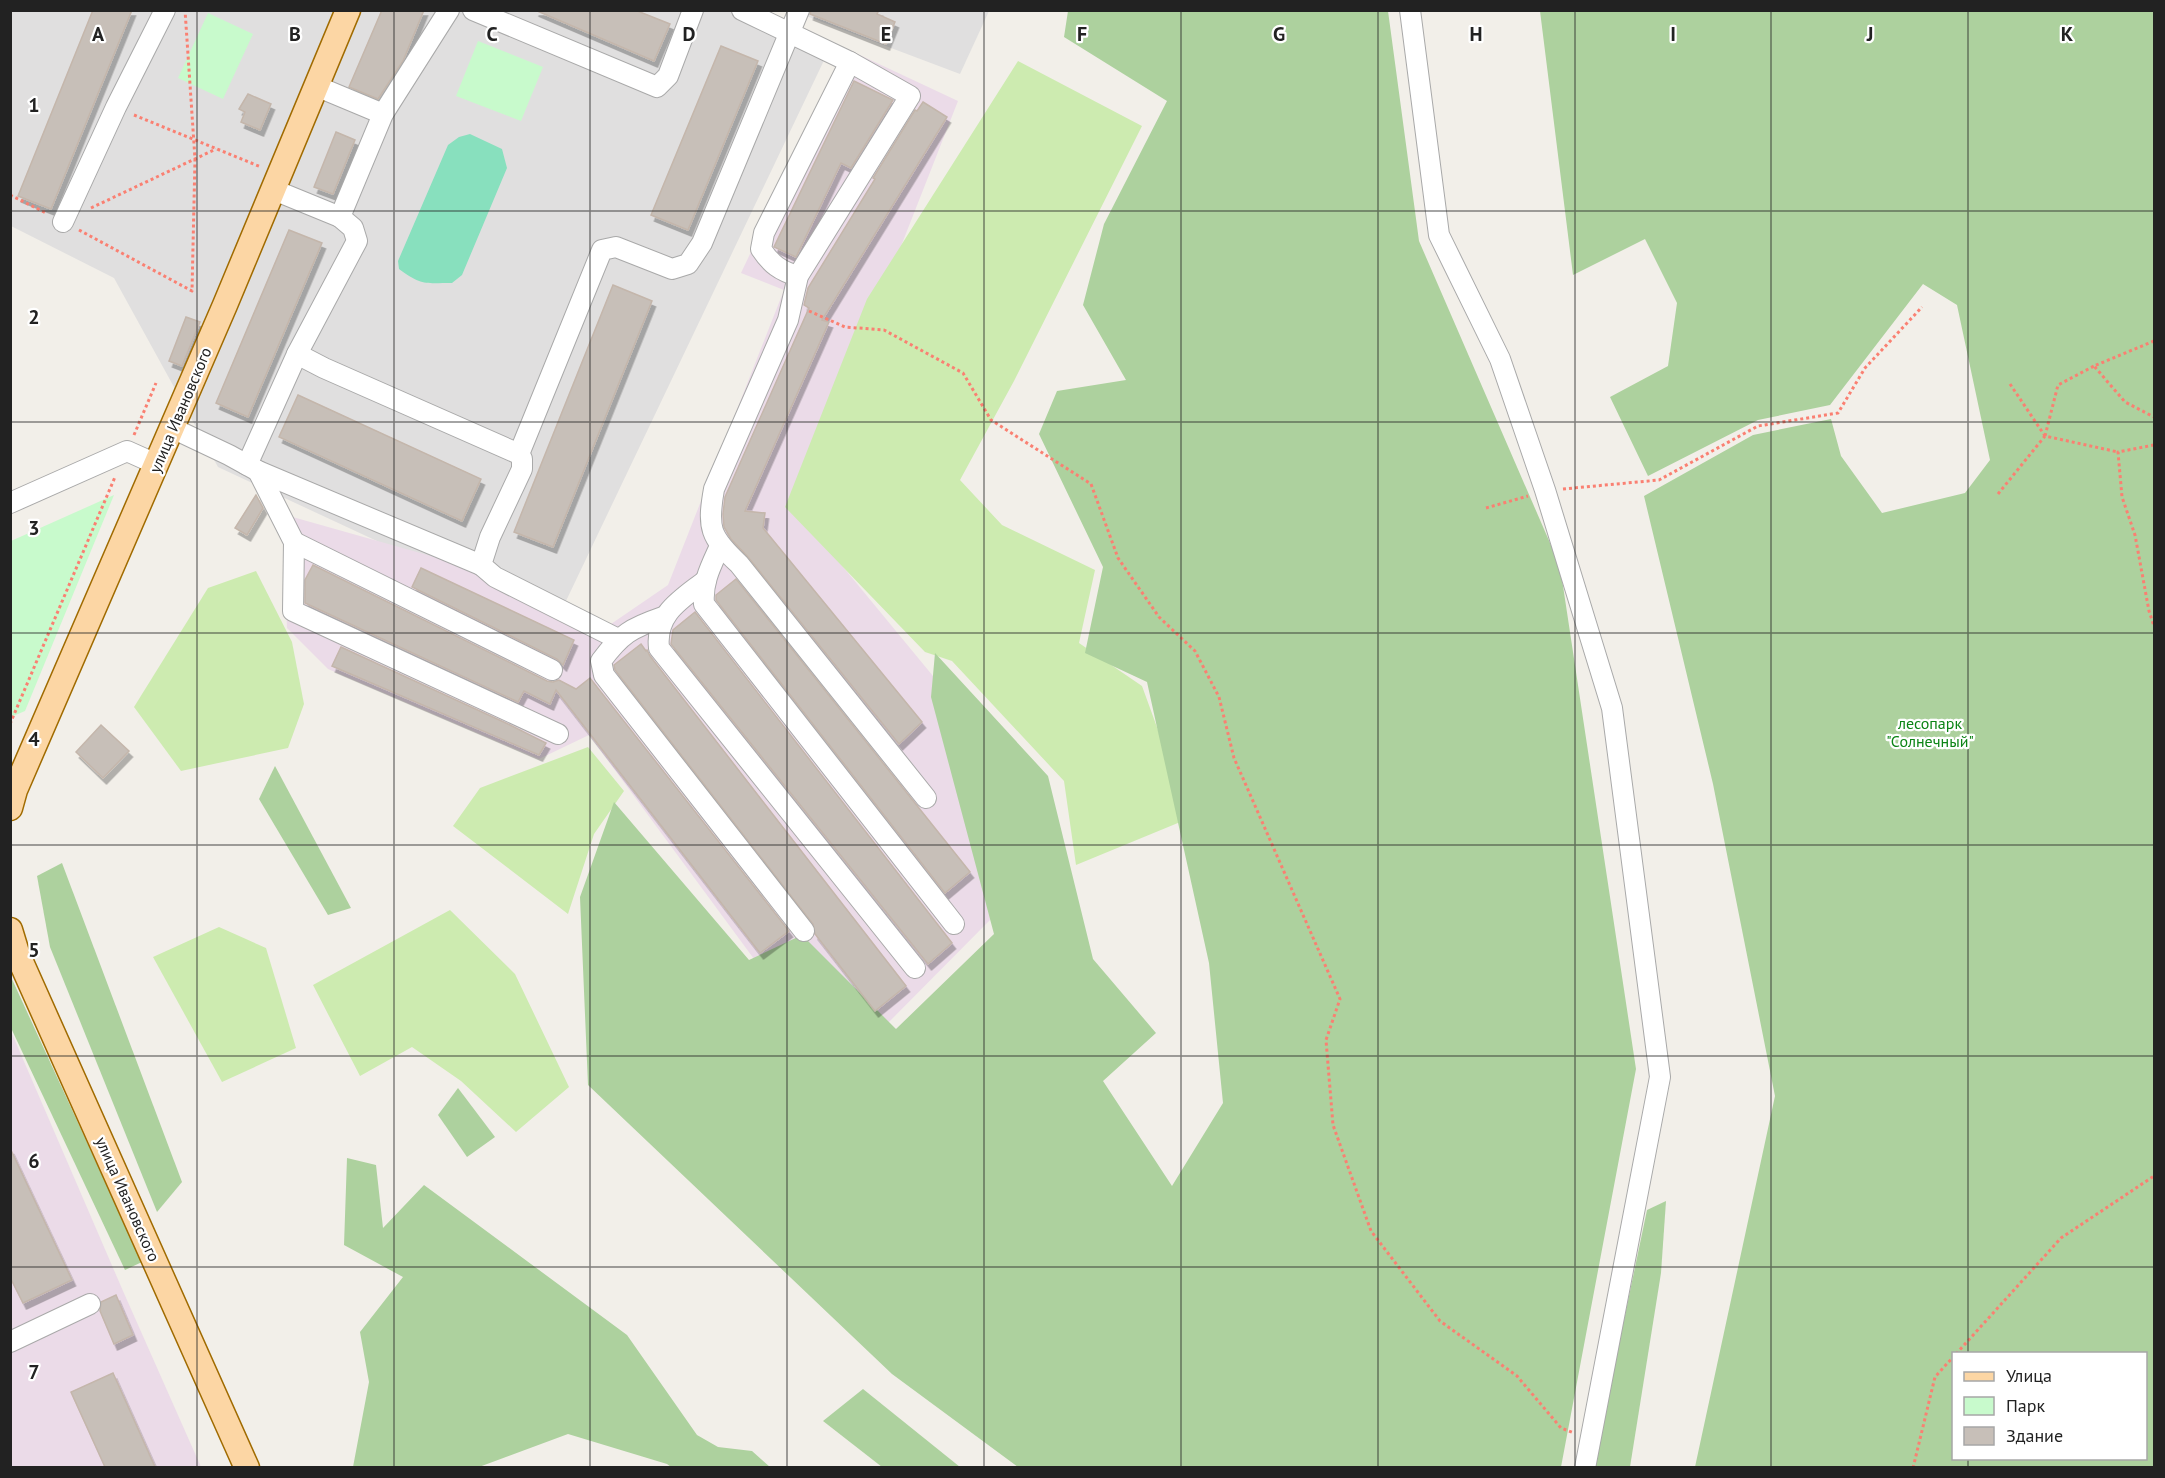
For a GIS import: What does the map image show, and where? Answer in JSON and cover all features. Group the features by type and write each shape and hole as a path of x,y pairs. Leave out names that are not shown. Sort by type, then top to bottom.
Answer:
{"main road":[{"name":"улица Ивановского","path":"10,808 15,790 172,428 348,10"},
{"name":"улица Ивановского","path":"10,930 17,953 248,1467"}],"street":[{"path":"63,222 116,107 165,10"},
{"path":"340,217 383,114 449,10"},
{"path":"474,10 657,87 668,76 693,10"},
{"path":"742,10 850,62 910,96 798,276 788,320 714,489 711,527 720,546 739,564 926,798"},
{"path":"519,454 602,250 615,247 672,268 688,264 702,243 799,10"},
{"path":"1410,10 1439,235 1500,359 1545,490 1612,708 1660,1077 1585,1467"},
{"path":"798,276 783,272 770,262 761,249 764,233 850,62"},
{"path":"316,86 383,114"},
{"path":"253,468 297,354 357,241 353,228 340,217 277,182"},
{"path":"297,354 519,454 522,459 522,469 490,537 481,564"},
{"path":"172,428 253,468 481,564 495,577 618,639"},
{"path":"10,503 127,451 156,464"},
{"path":"253,468 294,542 293,611 558,734"},
{"path":"294,542 552,670"},
{"path":"720,546 706,580 703,594 704,604 954,924"},
{"path":"706,580 663,617 636,626 618,639 601,661 604,675 804,931"},
{"path":"663,617 657,635 659,648 915,968"},
{"path":"10,1342 90,1304"}],"path":[{"path":"10,195 192,291 195,159 185,10"},
{"path":"116,107 216,149 277,182"},
{"path":"63,222 216,149"},
{"path":"1486,508 1545,490 1659,480 1758,426 1838,413 1865,368 1922,307"},
{"path":"805,309 845,327 884,330 963,373 991,420 1091,484 1118,558 1159,617 1195,651 1219,697 1234,758 1340,999 1326,1040 1333,1125 1371,1231 1440,1321 1517,1376 1561,1428 1590,1437"},
{"path":"1998,494 2045,436 2058,385 2094,366 2154,341"},
{"path":"2094,366 2125,402 2154,417"},
{"path":"10,724 109,488 156,383"},
{"path":"2010,384 2045,436 2118,452 2154,445"},
{"path":"2118,452 2122,497 2135,535 2148,611 2154,626"},
{"path":"1958,1352 2061,1238 2154,1176"},
{"path":"1913,1467 1935,1377 1952,1358"}],"shaded area":[{"path":"10,11 742,11 828,52 555,624 218,467 114,278 11,226"},
{"path":"793,11 989,11 960,74"},
{"path":"847,49 958,101 797,511 947,693 991,919 883,1028 757,963 589,735 539,759 328,669 287,628 282,514 445,560 611,624 668,585 784,290 741,273"},
{"path":"10,1029 123,1291 201,1467 11,1467"}],"green space":[{"path":"1068,11 1388,11 1419,241 1560,566 1636,1069 1561,1467 1018,1467 892,1374 588,1085 580,897 614,802 749,960 802,935 896,1029 994,934 931,697 935,653 1048,776 1093,959 1156,1033 1103,1081 1172,1186 1223,1103 1209,963 1147,682 1085,653 1103,567 1039,434 1057,391 1126,380 1083,305 1104,224 1167,101 1064,37"},
{"name":"лесопарк \"Солнечный\"","path":"1540,11 2154,11 2154,1467 1695,1467 1775,1096 1713,784 1644,496 1753,435 1831,419 1841,456 1882,513 1965,493 1990,460 1957,305 1923,284 1830,405 1758,420 1648,476 1610,397 1668,366 1677,303 1645,239 1573,275"},
{"path":"208,13 253,34 223,99 178,78"},
{"path":"478,41 543,67 521,121 456,96"},
{"path":"1018,61 1142,126 1014,381 960,480 1002,525 1095,570 1079,643 1142,686 1190,818 1076,865 1064,781 952,661 925,652 785,507 867,299"},
{"path":"470,134 502,149 507,168 462,275 452,283 419,281 399,269 398,261 448,145 459,137"},
{"path":"114,495 25,711 11,717 11,541"},
{"path":"256,571 292,642 304,704 288,748 181,771 134,707 208,588"},
{"path":"588,747 624,791 594,834 568,914 453,826 480,788"},
{"path":"275,766 351,908 328,915 259,799"},
{"path":"62,863 182,1182 157,1212 50,947 37,876"},
{"path":"450,910 515,974 569,1087 516,1132 461,1081 412,1047 360,1076 313,985"},
{"path":"219,927 266,948 296,1048 222,1082 153,957"},
{"path":"11,977 142,1262 125,1270 11,1028"},
{"path":"458,1088 495,1137 467,1157 438,1115"},
{"path":"347,1158 376,1165 383,1228 424,1185 627,1335 697,1435 718,1447 752,1451 770,1467 671,1467 568,1434 479,1467 353,1467 369,1382 360,1332 403,1277 344,1245"},
{"path":"1666,1201 1661,1273 1630,1467 1593,1468 1647,1210"},
{"path":"863,1389 960,1467 882,1467 823,1421"}],"building":[{"path":"93,10 132,10 51,209 18,196"},
{"path":"382,10 424,10 403,61 378,99 349,87"},
{"path":"535,10 635,10 670,24 654,61"},
{"path":"811,10 879,10 877,14 895,22 886,44 810,14"},
{"path":"721,46 758,61 688,230 651,215"},
{"path":"854,81 893,100 851,168 841,163 796,257 774,247"},
{"path":"248,94 271,104 260,130 241,122 245,112 239,109"},
{"path":"923,102 947,117 822,320 829,322 745,511 765,513 763,528 922,722 899,744 731,539 724,527 723,514 725,497 809,308 804,305 808,288 915,110 917,111"},
{"path":"336,132 355,140 333,194 314,187"},
{"path":"289,230 322,243 248,417 216,403"},
{"path":"613,285 652,301 553,547 514,532"},
{"path":"186,317 200,322 182,366 169,361"},
{"path":"298,395 481,479 462,521 279,437"},
{"path":"256,495 263,508 247,535 235,528"},
{"path":"313,565 547,681 559,680 576,689 590,678 789,931 760,953 556,690 550,704 524,691 518,702 305,603 305,580"},
{"path":"421,568 574,640 563,665 557,659 412,587"},
{"path":"736,579 970,872 945,893 716,600 716,595"},
{"path":"695,612 952,943 928,964 671,644 673,630"},
{"path":"641,644 906,986 875,1011 815,934 813,924 615,670 614,665"},
{"path":"341,647 546,743 539,755 332,666"},
{"path":"101,725 129,751 103,778 76,752"},
{"path":"10,1148 72,1280 23,1303 10,1277"},
{"path":"116,1295 133,1335 114,1344 100,1311 101,1302"},
{"path":"113,1373 155,1467 105,1467 71,1392"}]}
